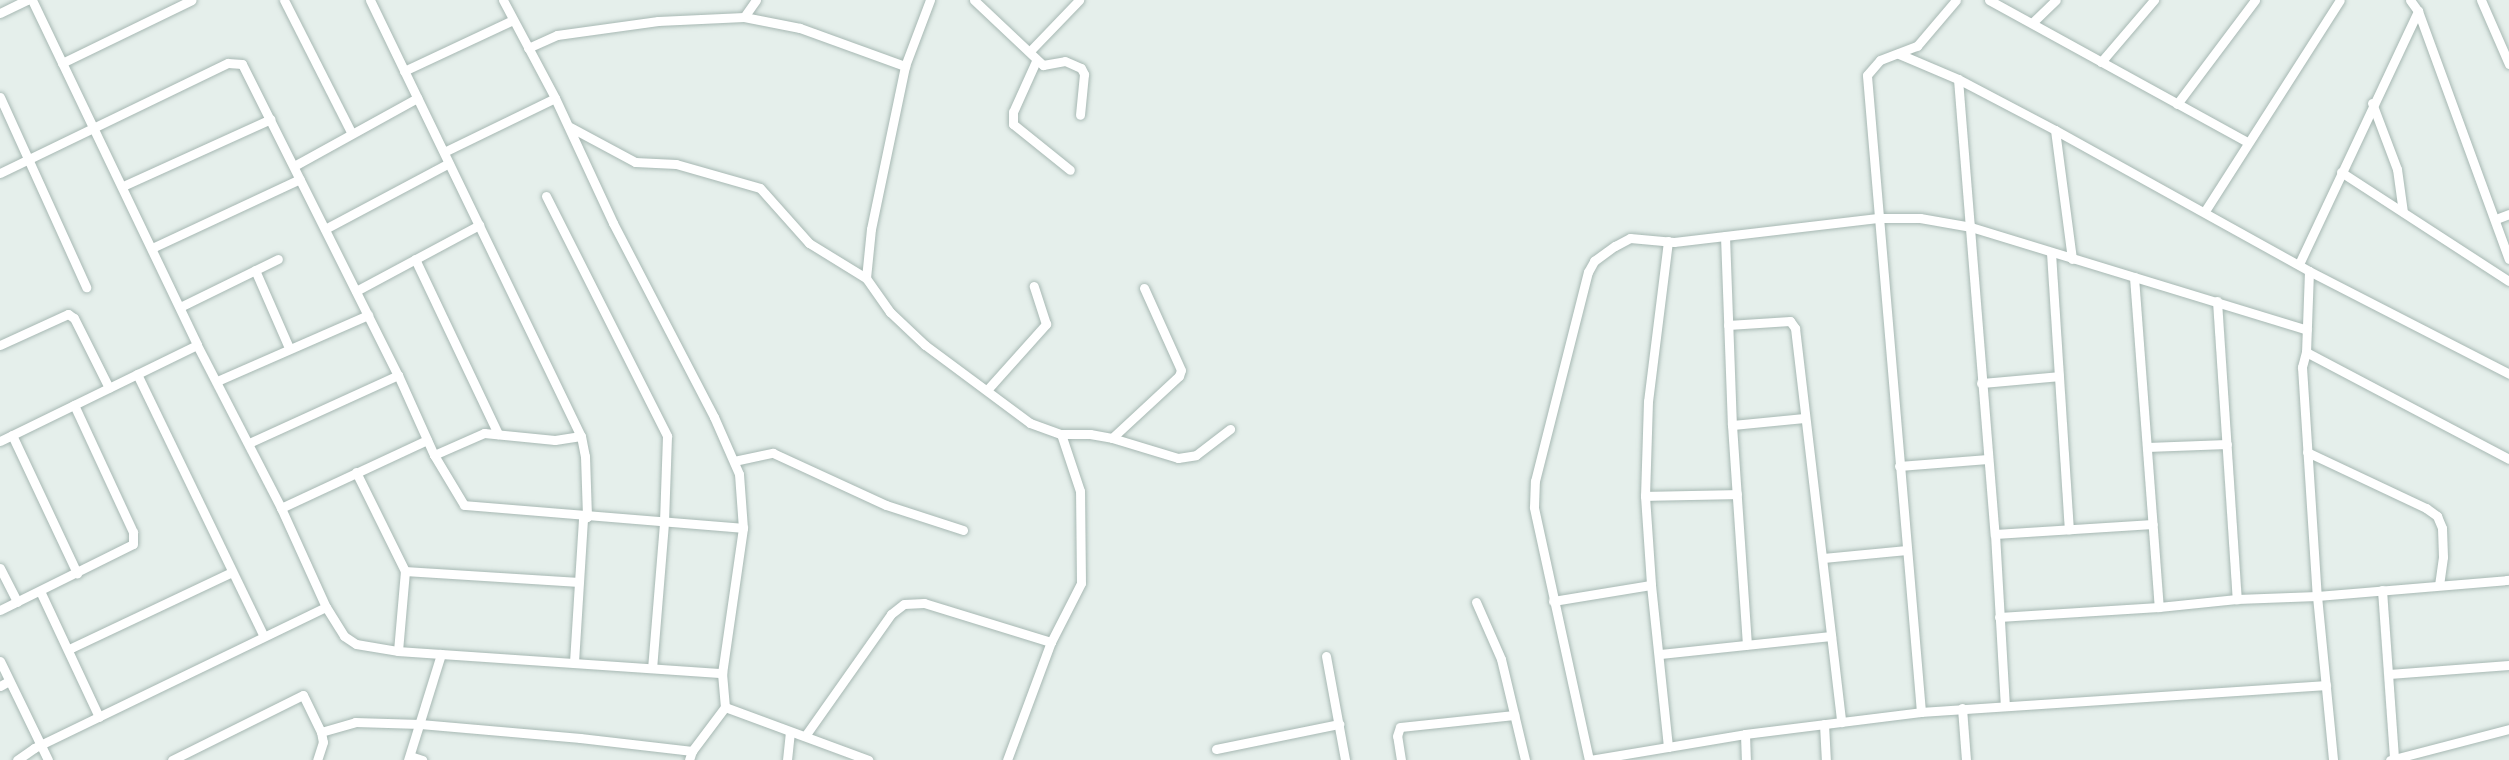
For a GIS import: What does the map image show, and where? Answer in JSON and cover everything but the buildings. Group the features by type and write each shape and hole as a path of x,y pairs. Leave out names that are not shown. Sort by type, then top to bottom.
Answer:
{"street":[{"path":"0,13 29,0 95,127 197,345 249,443 326,607 350,642 398,651 722,673"},
{"path":"62,63 192,0"},
{"path":"284,0 351,132"},
{"path":"370,0 581,436 585,456 587,517"},
{"path":"321,732 355,722 419,724 580,738 690,756 725,707 722,673 743,528 741,492 734,461 613,223 555,98 503,0"},
{"path":"744,17 756,0"},
{"path":"866,278 875,208 905,66 930,0"},
{"path":"974,0 1043,65 1074,63 1081,68 1084,74 1080,115"},
{"path":"1030,51 1079,0"},
{"path":"1920,712 1867,75 1880,60 1917,46 1956,0"},
{"path":"1989,0 2248,142"},
{"path":"2032,23 2056,0"},
{"path":"2101,62 2154,0"},
{"path":"2177,104 2255,0"},
{"path":"2205,211 2340,0"},
{"path":"2410,0 2418,11 2509,259"},
{"path":"2480,0 2509,64"},
{"path":"2299,264 2372,103 2418,11"},
{"path":"528,48 557,35 658,21 744,17 800,28 905,66"},
{"path":"404,72 513,20"},
{"path":"1899,54 1958,79 2205,211 2309,271 2509,374"},
{"path":"1037,61 1013,111 1013,124 1070,170"},
{"path":"0,173 228,62 242,64 398,375 434,455 464,505 743,528"},
{"path":"1958,79 1995,534 2004,705"},
{"path":"0,97 86,287"},
{"path":"294,166 351,132 417,98"},
{"path":"444,152 555,98"},
{"path":"2372,103 2397,169 2403,212"},
{"path":"123,186 271,120"},
{"path":"568,127 635,162 677,164 760,188 809,243 866,278 890,312 925,345 1030,423 1061,434 1090,433 1187,458 1230,429"},
{"path":"2055,130 2072,259"},
{"path":"325,229 449,163"},
{"path":"2341,172 2509,281"},
{"path":"152,248 300,179"},
{"path":"546,196 667,436 664,523 652,668"},
{"path":"2496,219 2509,214"},
{"path":"2307,330 1971,227 1920,218 1878,218 1668,241 1630,238 1594,261 1588,272 1535,481 1534,507 1589,760 1745,734 1920,712 2326,685"},
{"path":"356,291 479,225"},
{"path":"1726,236 1731,425 1747,643"},
{"path":"1668,241 1648,401 1645,496 1651,585 1668,747"},
{"path":"2051,253 2069,529"},
{"path":"415,258 498,434"},
{"path":"180,307 278,259"},
{"path":"255,270 289,348"},
{"path":"2309,271 2306,352 2302,367 2317,596 2333,760"},
{"path":"2134,277 2159,607"},
{"path":"987,390 1046,324 1034,286"},
{"path":"1112,438 1179,376 1181,370 1144,288"},
{"path":"2217,301 2237,598"},
{"path":"0,345 68,314 75,318 109,388"},
{"path":"216,381 368,315"},
{"path":"1728,326 1794,324 1841,722"},
{"path":"0,441 197,345"},
{"path":"2306,352 2509,459 2509,466"},
{"path":"137,374 263,635"},
{"path":"249,443 398,375"},
{"path":"1982,383 2059,376"},
{"path":"0,610 128,549 134,540 133,532 74,405"},
{"path":"1731,425 1805,418"},
{"path":"434,455 484,433 555,440 581,436"},
{"path":"1007,760 1051,642 1081,583 1080,491 1061,434"},
{"path":"12,435 77,573"},
{"path":"281,508 427,440"},
{"path":"2147,447 2227,444"},
{"path":"2307,452 2437,516 2442,528 2443,557 2439,585"},
{"path":"734,461 774,453 886,505 963,530"},
{"path":"1899,466 1988,459"},
{"path":"356,472 405,571 398,651"},
{"path":"1645,496 1737,494"},
{"path":"574,663 583,519 587,517"},
{"path":"1995,534 2153,524"},
{"path":"1823,558 1907,550"},
{"path":"0,568 17,602"},
{"path":"405,571 579,582"},
{"path":"69,649 232,572"},
{"path":"1999,617 2509,580"},
{"path":"1553,601 1651,585"},
{"path":"2382,590 2392,759 2509,729"},
{"path":"40,591 99,717"},
{"path":"1476,602 1501,659 1525,760"},
{"path":"805,736 891,614 904,604 924,603 1051,642"},
{"path":"17,760 40,745 263,635 326,607"},
{"path":"1660,654 1831,636"},
{"path":"422,760 409,758 441,654"},
{"path":"1326,656 1345,760"},
{"path":"0,661 48,760"},
{"path":"2389,674 2509,665"},
{"path":"0,686 9,681"},
{"path":"172,760 303,695 321,732 323,742 317,760"},
{"path":"725,707 868,760"},
{"path":"1962,708 1966,760"},
{"path":"1401,760 1397,736 1400,727 1514,715"},
{"path":"1216,749 1339,724"},
{"path":"1824,724 1826,760"},
{"path":"787,760 790,732"},
{"path":"1745,734 1746,760"}]}
